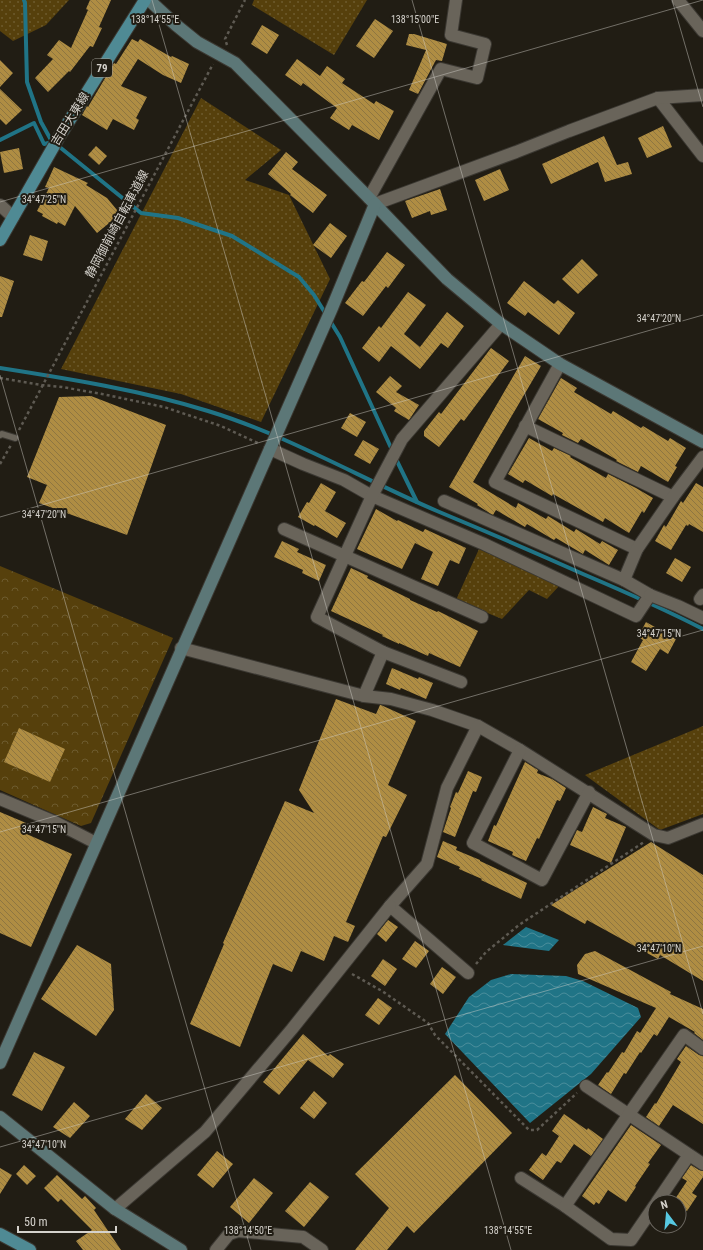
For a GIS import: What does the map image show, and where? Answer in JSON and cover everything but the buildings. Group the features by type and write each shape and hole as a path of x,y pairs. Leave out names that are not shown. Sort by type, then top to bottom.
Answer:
{"main road":[{"name":"吉田大東線","path":"0,240 59,136 145,0"},
{"path":"0,1234 30,1250"}],"street":[{"path":"149,0 197,42 236,63 447,279 501,324 560,364 703,442"},
{"path":"0,1063 181,648 332,308 372,201 441,69 477,78 485,44 451,35 456,0"},
{"path":"678,0 703,31"},
{"path":"372,201 516,152 569,130 658,98 703,95"},
{"path":"658,98 703,156"},
{"path":"0,205 13,217"},
{"path":"461,682 383,652 317,617 373,494 402,439 501,324"},
{"path":"560,364 494,482 637,549"},
{"path":"525,426 673,497"},
{"path":"271,447 303,464 344,480 636,616 650,596"},
{"path":"624,580 637,549 703,457"},
{"path":"444,502 624,580 650,596 678,606 703,618"},
{"path":"284,529 344,557 482,617"},
{"path":"181,648 364,696 391,699 432,710 478,726 588,792 654,835 668,838 703,824"},
{"path":"364,696 383,652"},
{"path":"115,1209 205,1132 287,1034 390,906 427,864 447,788 478,726"},
{"path":"520,750 473,843 542,880 588,792"},
{"path":"0,799 55,822 96,843"},
{"path":"390,906 468,973"},
{"path":"565,1206 684,1035 703,1049"},
{"path":"586,1086 703,1164"},
{"path":"0,1117 115,1209 181,1250"},
{"path":"662,1194 689,1155"},
{"path":"521,1178 565,1206 611,1239 631,1240 647,1217"},
{"path":"216,1250 229,1234 238,1231 303,1237 322,1250"}],"lane":[{"path":"0,434 15,438"}],"path":[{"path":"227,57 230,52 225,39 246,0"},
{"name":"静岡御前崎自転車道線","path":"0,464 212,64 223,62 227,57"},
{"path":"0,378 102,394 164,407 221,426 271,447"},
{"path":"468,973 486,952 519,925 654,835"},
{"path":"341,967 382,991 428,1023 435,1035 529,1130 537,1130 586,1086"}],"green space":[{"path":"0,0 69,0 46,25 13,41 0,31"},
{"path":"254,0 367,0 334,55 252,5"},
{"path":"201,98 281,150 245,180 289,195 330,279 261,422 181,394 61,369"},
{"path":"479,549 560,585 547,599 529,590 502,619 456,600"},
{"path":"0,566 173,638 91,823 81,826 0,790"},
{"path":"703,726 703,814 660,830 585,775"}],"water":[{"path":"526,927 559,940 549,951 503,945"},
{"path":"511,974 566,976 583,981 638,1008 641,1017 591,1074 530,1123 445,1034 469,997 491,980"}],"waterway":[{"path":"24,0 27,82 41,122 51,140 141,213 178,218 232,236 299,277 314,295 340,337 392,450"},
{"path":"0,140 34,123 44,144 53,142"},
{"path":"0,368 131,391 208,411 237,421 295,444 408,498 628,594 703,629"},
{"path":"395,457 417,502"}]}
